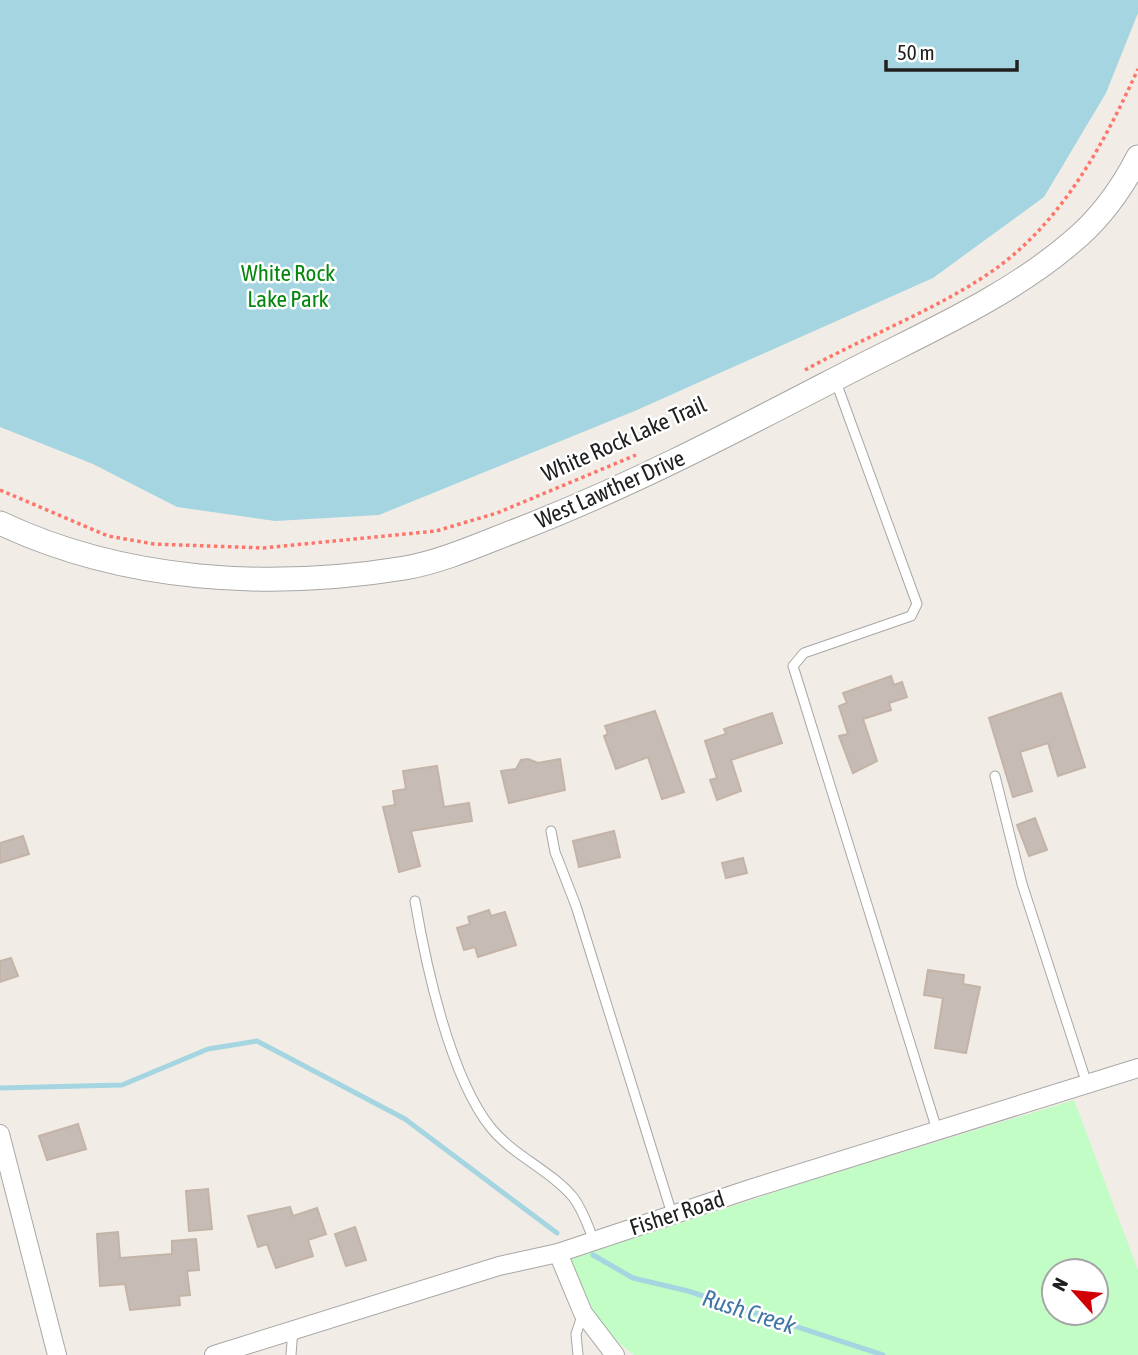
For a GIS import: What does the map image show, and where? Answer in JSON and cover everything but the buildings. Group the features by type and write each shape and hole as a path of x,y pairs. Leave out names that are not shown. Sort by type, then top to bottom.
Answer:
{"street":[{"name":"West Lawther Drive","path":"0,523 79,554 149,570 194,575 269,579 338,577 410,567 479,544 634,483 959,314 1040,267 1100,216 1124,184 1138,157"},
{"name":"Fisher Road","path":"214,1355 499,1266 558,1253 672,1214 1138,1068"},
{"path":"2,1142 57,1355"},
{"path":"558,1253 583,1313 615,1355"}],"lane":[{"path":"835,379 916,604 911,616 804,653 793,666 937,1130"},
{"path":"995,776 1023,884 1087,1084"},
{"path":"551,831 555,852 580,920 672,1214"},
{"path":"415,901 424,960 472,1099 490,1127 511,1150 572,1196 593,1241"},
{"path":"578,1355 576,1334 583,1313"},
{"path":"291,1355 293,1329"}],"path":[{"path":"801,373 961,289 1001,265 1032,238 1057,211 1079,179 1138,69"},
{"name":"White Rock Lake Trail","path":"0,490 108,536 154,544 263,548 436,531 496,513 638,454"}],"green space":[{"path":"1074,1100 1138,1270 1138,1355 634,1355 610,1334 594,1313 570,1259 809,1181"}],"water":[{"name":"White Rock Lake Park","path":"0,0 1138,0 1138,13 1106,93 1044,197 933,278 637,410 379,515 275,521 177,507 93,464 0,427"}],"waterway":[{"path":"0,1088 122,1085 208,1049 257,1041 405,1119 557,1233"},
{"name":"Rush Creek","path":"593,1255 633,1278 688,1291 883,1355"}]}
